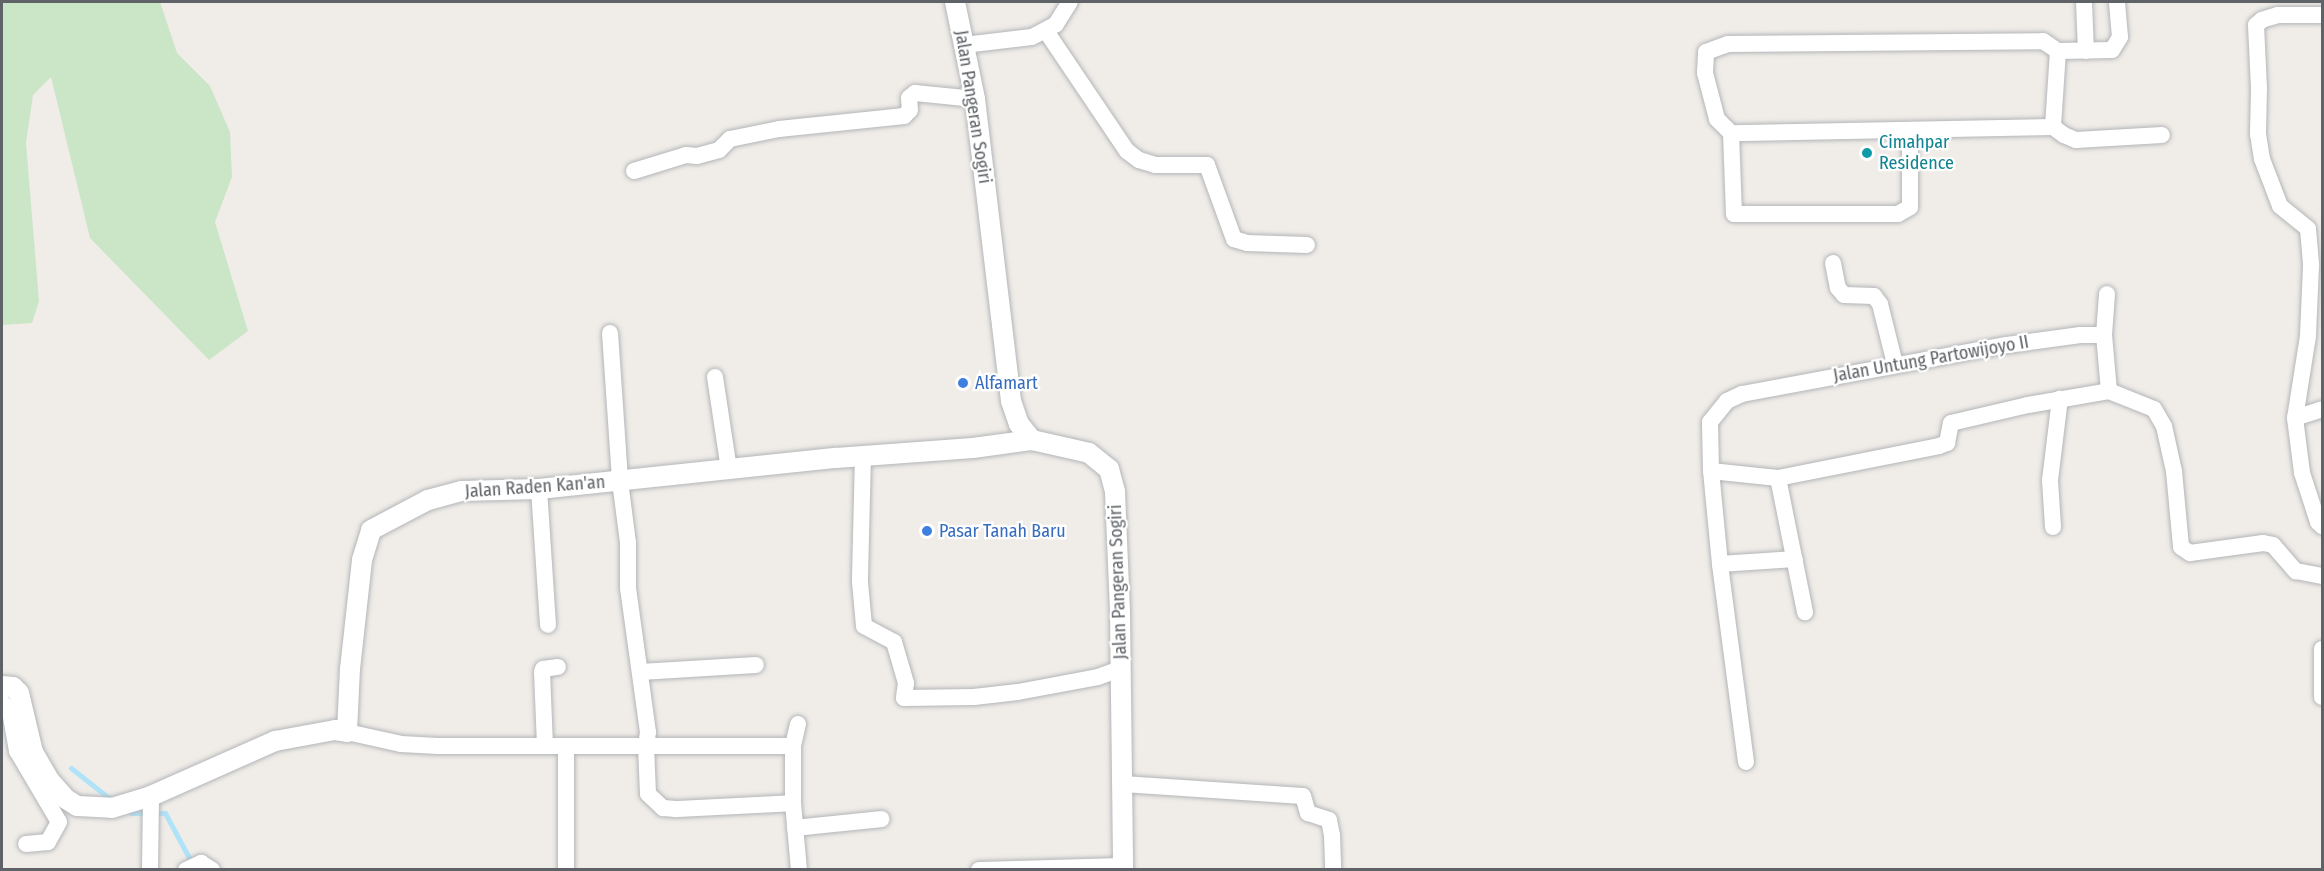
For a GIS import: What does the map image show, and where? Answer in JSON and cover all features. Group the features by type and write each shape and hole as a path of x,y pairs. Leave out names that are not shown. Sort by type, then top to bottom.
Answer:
{"street":[{"name":"Jalan Pangeran Sogiri","path":"955,2 975,99 1011,401 1019,424 1032,440 1089,453 1109,469 1117,515 1123,868"},
{"path":"964,45 1032,37 1056,24 1070,2"},
{"path":"2084,2 2086,51"},
{"path":"1910,129 1910,207 1898,214 1734,214 1731,133 1717,119 1705,73 1706,52 1728,44 2043,41 2058,51 2112,51 2120,38 2117,2"},
{"path":"2322,15 2278,15 2262,20 2256,25 2259,89 2258,134 2262,159 2280,206 2308,229 2311,266 2308,336 2295,418 2302,472 2318,522 2322,526"},
{"path":"1046,31 1127,151 1139,160 1155,165 1207,165 1234,239 1247,243 1307,244"},
{"path":"2053,127 2058,51"},
{"path":"634,171 686,155 698,156 719,150 730,139 779,129 904,116 910,110 909,98 915,93 975,99"},
{"path":"1731,133 2053,127 2076,140 2162,135"},
{"path":"1833,263 1838,288 1844,295 1874,296 1880,304 1895,364"},
{"path":"2107,294 2104,335 2109,392"},
{"path":"610,333 620,481 628,543 628,588 648,732 646,746 648,794 663,808 793,803"},
{"name":"Jalan Untung Partowijoyo II","path":"1746,762 1710,471 1710,422 1727,401 1757,389 1895,364 2007,345 2080,335 2104,335"},
{"path":"715,377 729,470"},
{"path":"1710,471 1778,478 1947,444 1950,423 2060,399 2109,392 2154,409 2164,426 2174,471 2181,547 2190,553 2263,543 2273,545 2296,571 2322,576"},
{"path":"2053,527 2050,480 2060,399"},
{"path":"2295,418 2322,409"},
{"name":"Jalan Raden Kan'an","path":"347,732 349,681 362,560 371,530 428,500 462,491 539,489 863,455 973,448 1032,440"},
{"path":"863,455 860,582 864,626 894,642 906,683 904,698 998,695 1098,677 1120,669"},
{"path":"1778,478 1805,612"},
{"path":"539,489 548,625"},
{"path":"1720,564 1795,559"},
{"path":"2322,649 2322,697"},
{"path":"640,672 756,665"},
{"path":"546,746 542,672 543,669 558,667"},
{"path":"2,686 13,687 19,693 33,752 49,780 66,799 77,806 121,805 151,801 275,741 335,730 401,744 566,748 793,746"},
{"path":"2,702 10,711 17,751 59,822 48,842 26,844"},
{"path":"798,724 793,746 793,803 799,870"},
{"path":"566,748 566,870"},
{"path":"1123,784 1303,796 1308,813 1329,820 1333,870"},
{"path":"150,870 151,801"},
{"path":"795,828 882,819"},
{"path":"191,867 208,865 212,870"},
{"path":"979,870 1123,868"}],"green space":[{"path":"2,2 160,2 177,53 210,86 230,132 232,177 215,222 248,331 209,360 90,238 51,77 33,95 26,143 39,301 32,323 2,325"}],"waterway":[{"path":"71,768 114,802"},
{"path":"127,810 132,813 165,813 193,865"}],"place":[{"name":"Cimahpar Residence","path":"1867,153"},
{"name":"Alfamart","path":"963,383"},
{"name":"Pasar Tanah Baru","path":"927,531"}]}
